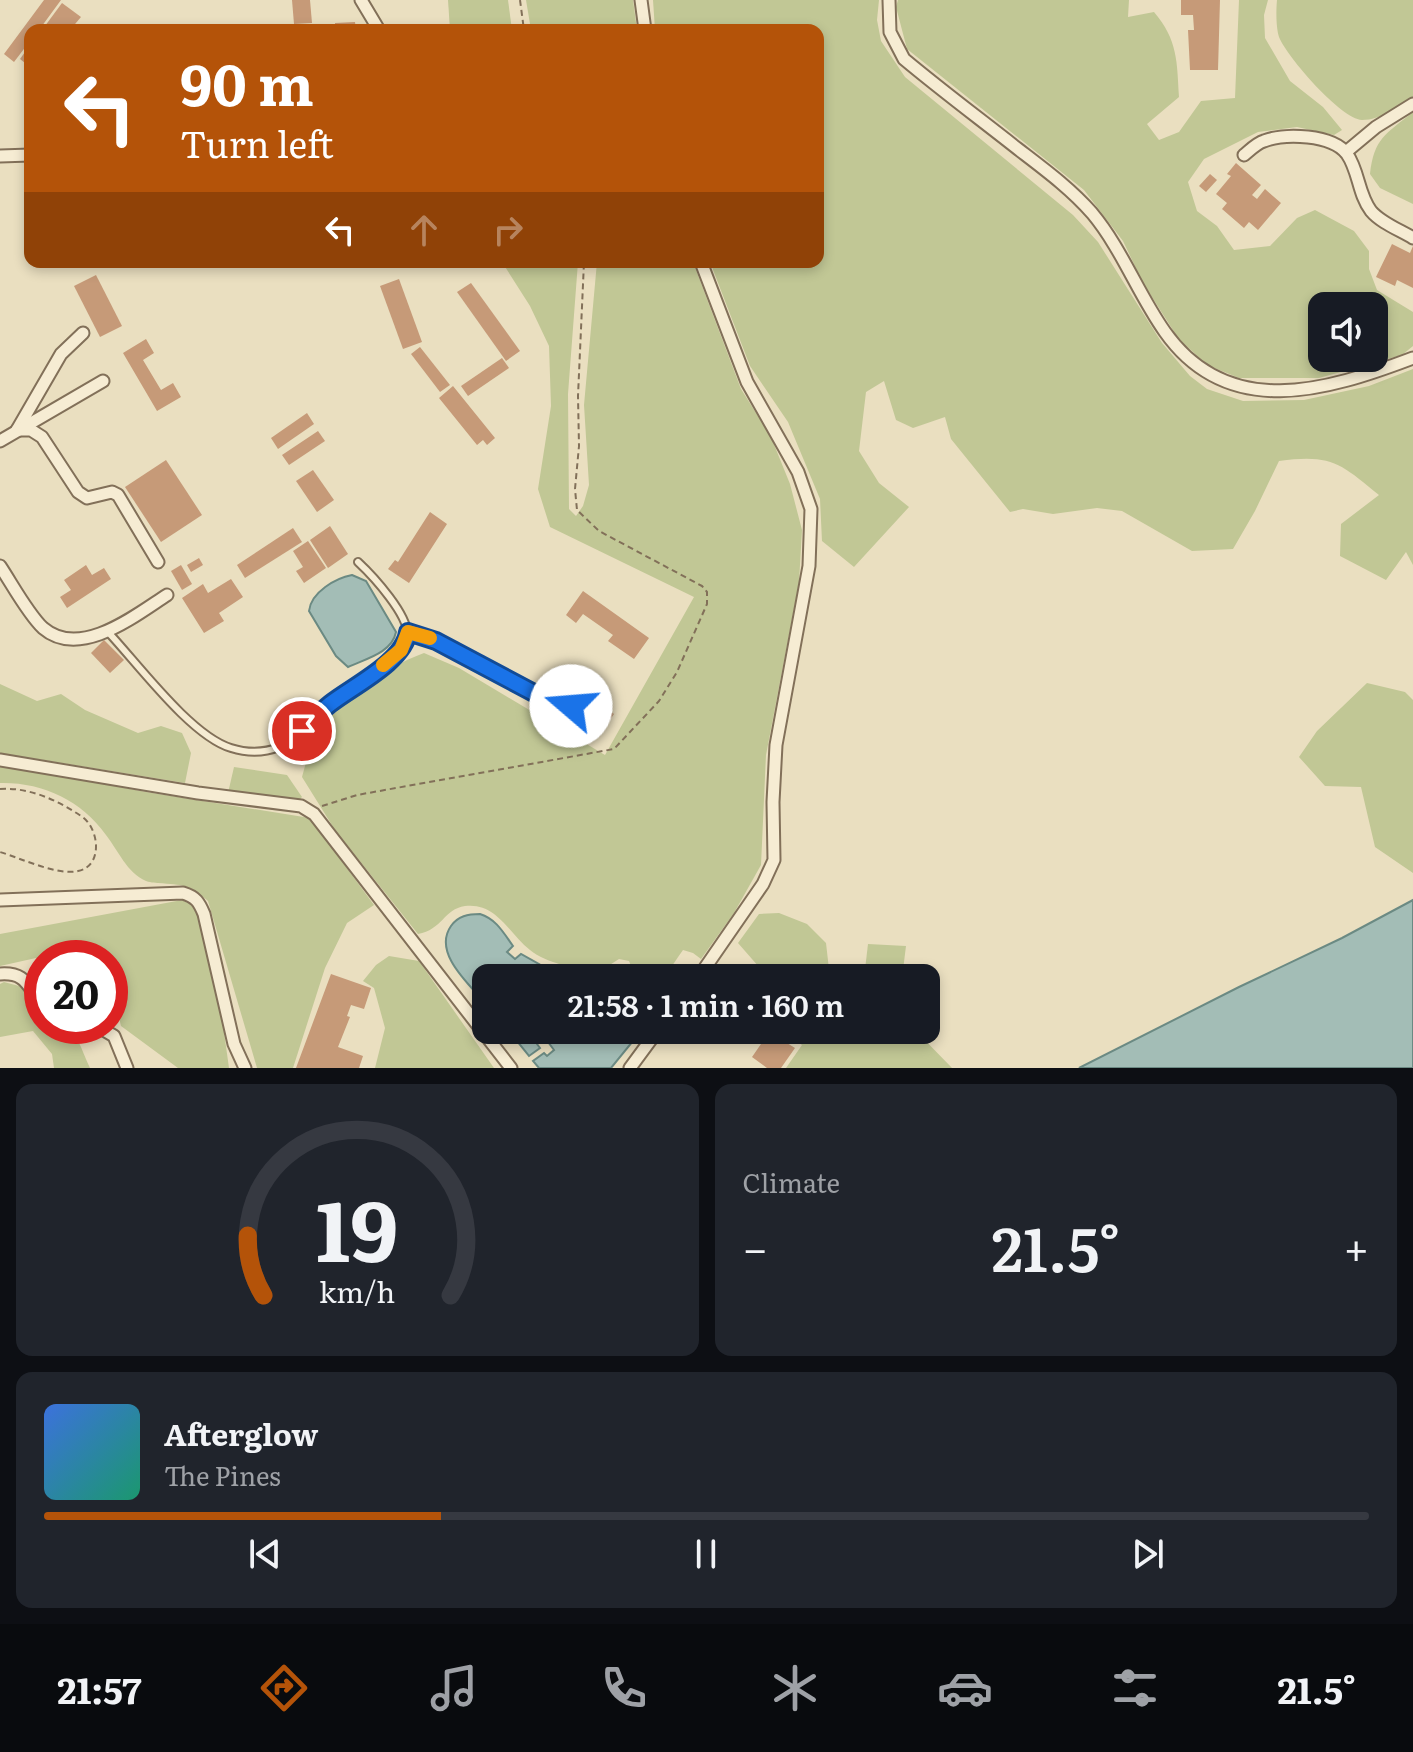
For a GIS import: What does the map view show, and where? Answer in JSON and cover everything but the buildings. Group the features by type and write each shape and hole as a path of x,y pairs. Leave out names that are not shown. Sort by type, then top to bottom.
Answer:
{"street":[{"path":"361,0 375,24"},
{"path":"641,0 644,24"},
{"path":"889,0 890,32 904,59 1065,185 1092,213 1112,241 1165,332 1189,362 1213,378 1257,391 1306,389 1413,358"},
{"path":"1346,152 1376,127 1413,104"},
{"path":"1244,155 1262,141 1292,135 1331,143 1346,152 1364,201 1375,215 1413,238"},
{"path":"0,156 24,155"},
{"path":"703,268 747,382 798,472 811,509 809,566 776,745 774,860 763,884 708,964"},
{"path":"17,430 61,354 83,333"},
{"path":"0,441 103,381"},
{"path":"17,430 31,430 42,437 78,492 87,498 112,492 118,495 158,562"},
{"path":"0,566 43,627 57,636 80,639 108,632 167,595"},
{"path":"0,760 198,793 301,806 314,814 324,826 511,1068"},
{"path":"0,900 183,893 193,896 204,914 234,1044 245,1068"},
{"path":"0,974 24,979"},
{"path":"117,1044 127,1068"},
{"path":"630,1068 648,1044"}],"lane":[{"path":"358,562 385,591 408,632 436,641 562,706 578,705 596,683"},
{"path":"108,632 205,734 215,742 248,752 275,749 288,743 332,702 360,684 401,650 408,632"}],"path":[{"path":"520,0 523,24"},
{"path":"301,806 324,805 357,795 614,749 659,701 677,672 707,604 707,592 702,586 599,531 577,510 584,268"},
{"path":"0,789 17,788 36,793 81,815 92,832 97,851 90,865 72,872 0,852"}],"green space":[{"path":"448,0 508,0 511,24 450,24"},
{"path":"526,0 633,0 636,24 530,24"},
{"path":"653,0 879,0 877,20 881,41 905,77 1073,215 1098,242 1162,343 1190,376 1207,389 1243,401 1304,400 1369,386 1413,369 1413,565 1406,552 1386,580 1340,556 1341,524 1379,495 1344,468 1323,460 1279,461 1233,549 1192,551 1122,511 1097,508 1053,514 1023,509 1010,512 951,439 945,417 913,428 896,420 884,381 866,392 859,451 879,483 909,507 854,567 822,541 820,499 788,422 750,366 712,268 824,268 824,24 655,24"},
{"path":"898,0 1129,0 1128,17 1154,12 1162,22 1177,62 1179,97 1147,124 1159,140 1179,132 1201,101 1235,98 1239,0 1268,0 1264,15 1265,38 1290,81 1323,107 1342,130 1334,135 1297,127 1258,132 1204,159 1188,182 1197,211 1217,226 1234,250 1270,246 1297,218 1315,210 1354,231 1369,251 1369,269 1380,292 1308,292 1308,372 1341,372 1319,378 1239,378 1207,365 1178,338 1143,283 1123,241 1084,190 907,49 896,7"},
{"path":"1277,0 1413,0 1413,97 1376,118 1362,120 1341,109 1303,72 1284,46 1277,29"},
{"path":"1413,112 1413,204 1380,188 1370,174 1378,144"},
{"path":"506,268 578,268 568,394 569,509 576,516 583,506 589,485 584,405 596,268 695,268 741,389 771,437 790,484 802,530 799,582 766,755 761,865 734,913 701,959 683,950 673,964 630,964 619,959 611,964 560,964 530,950 502,920 476,906 458,908 433,928 418,934 335,830 302,777 310,750 331,716 375,678 424,653 459,668 605,755 694,597 550,527 538,489 551,406 549,346 530,306"},
{"path":"1388,297 1413,312 1413,346 1402,355 1388,359"},
{"path":"1367,683 1405,692 1413,700 1413,873 1375,847 1361,787 1325,786 1299,757 1317,731"},
{"path":"0,684 37,701 61,694 85,710 138,733 161,726 182,733 191,753 185,783 0,753"},
{"path":"0,764 146,792 310,818 374,905 347,923 325,968 293,1068 257,1068 208,901 185,886 148,882 139,877 85,812 45,790 0,783"},
{"path":"234,767 287,775 302,797 298,801 228,793"},
{"path":"182,900 194,906 223,1025 229,1068 178,1068 128,1031 128,940 24,940 24,961 0,966 0,934"},
{"path":"779,913 807,924 826,943 828,964 756,964 738,943 759,914"},
{"path":"868,944 906,946 904,964 866,964"},
{"path":"389,956 419,961 472,1037 472,1044 477,1044 494,1068 375,1068 385,1028 374,988 363,981 376,965"},
{"path":"4,982 19,986 24,991 24,1033 0,1037 0,984"},
{"path":"44,1044 79,1044 90,1068 54,1068 52,1054"},
{"path":"929,1044 952,1068 786,1068 802,1045"}],"water":[{"path":"352,575 366,581 396,632 384,650 348,667 336,656 309,611 319,592"},
{"path":"1413,900 1413,1068 1079,1068 1342,938"},
{"path":"471,914 480,914 495,923 513,946 507,952 515,959 521,954 539,964 472,964 472,988 455,968 446,947 446,936 451,926"},
{"path":"519,1044 537,1044 540,1048 529,1056"},
{"path":"550,1044 631,1044 611,1068 539,1068 533,1061 554,1050"}],"slow traffic":[{"path":"383,665 401,650 408,632 430,638"}],"route":[{"path":"302,731 332,702 360,684 401,650 408,632 436,641 549,701 571,706"}]}
